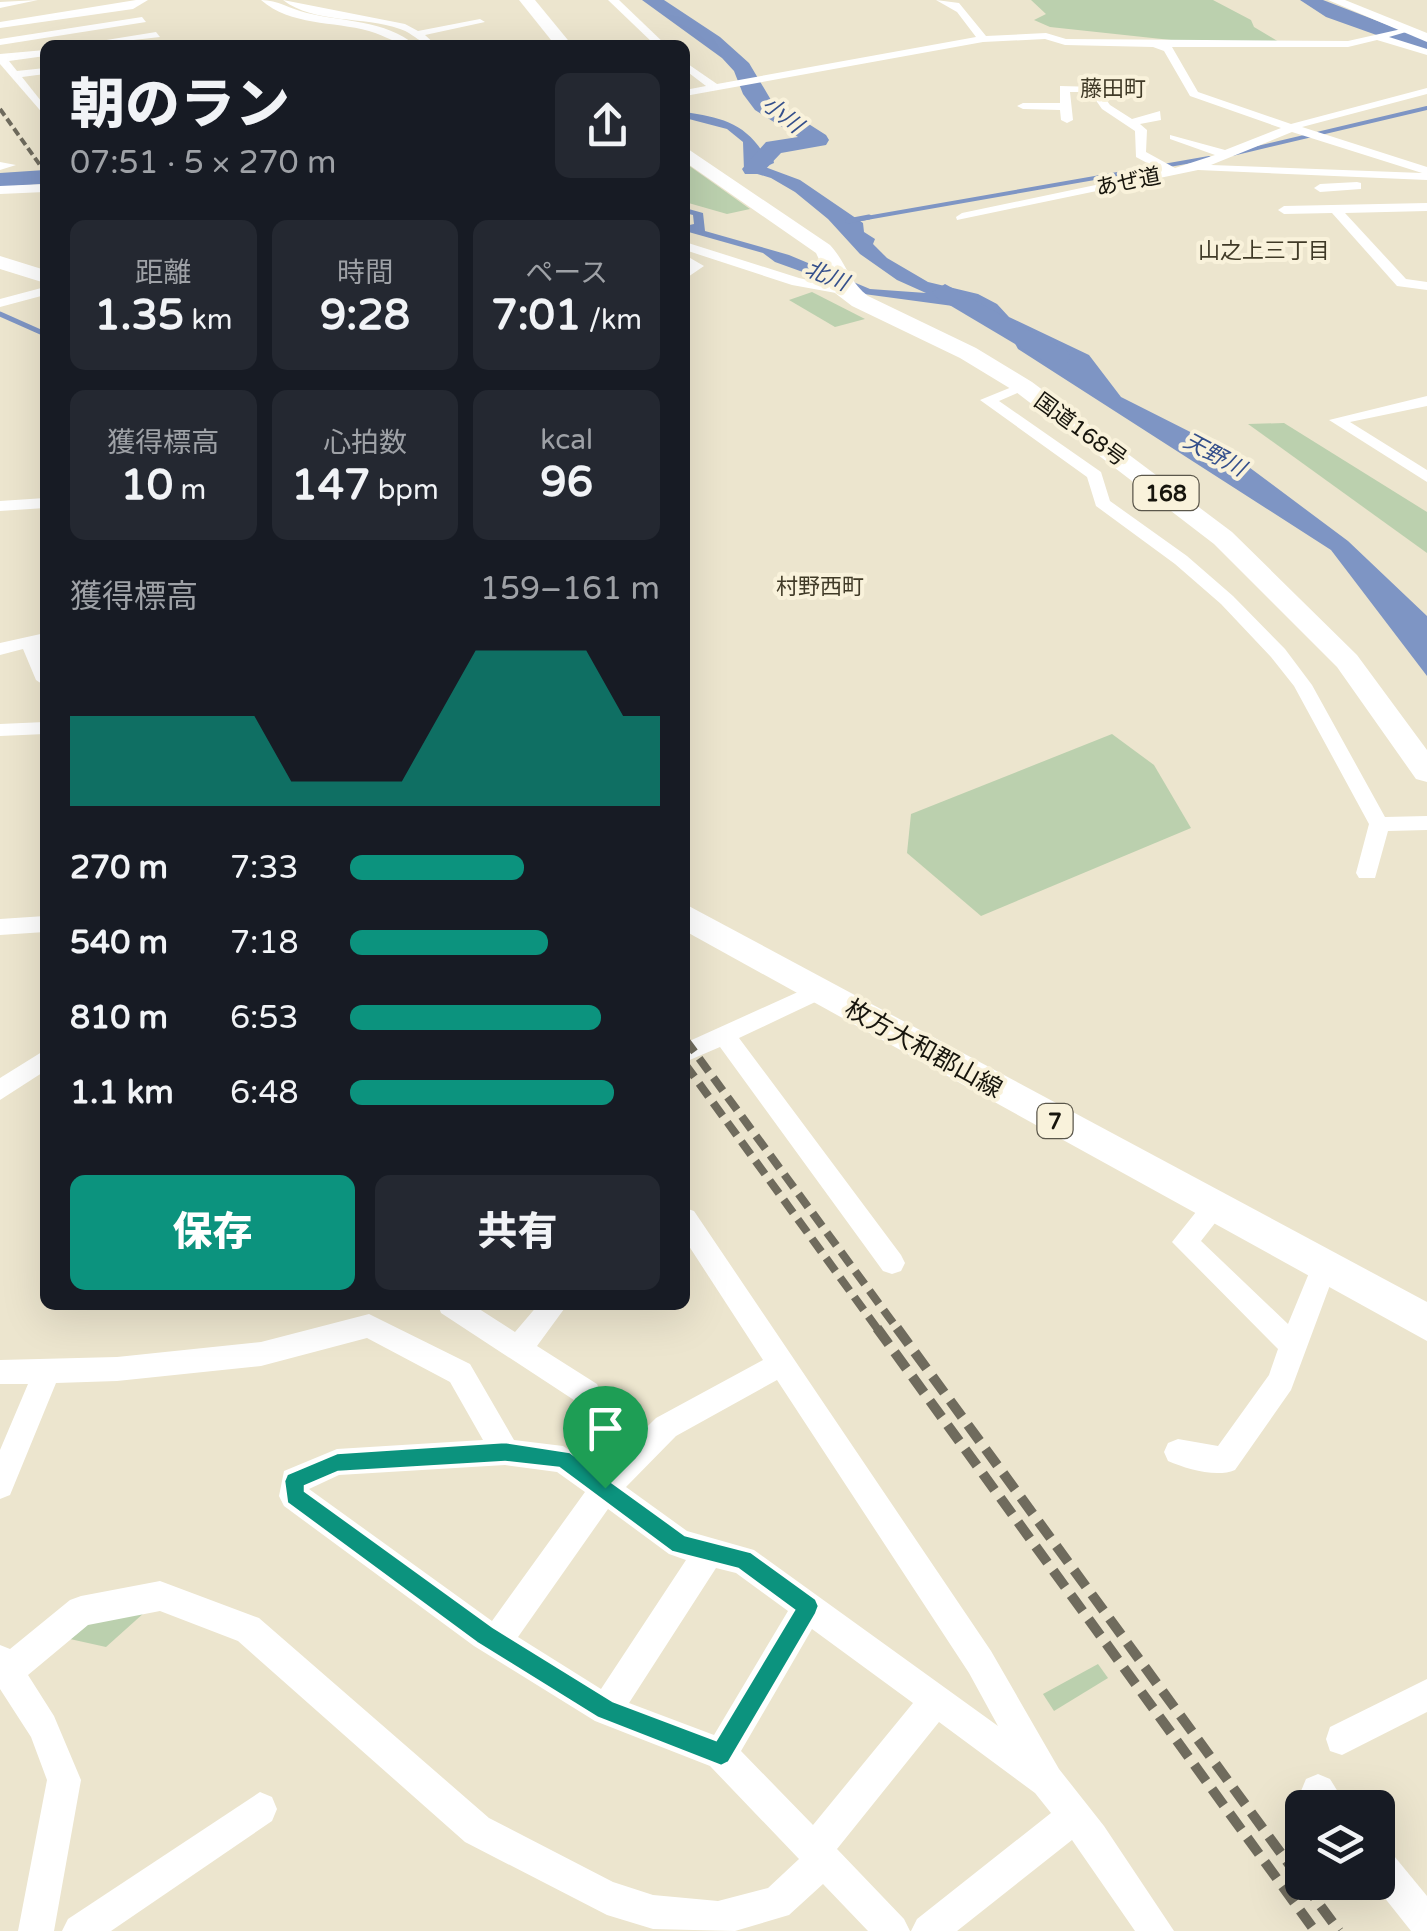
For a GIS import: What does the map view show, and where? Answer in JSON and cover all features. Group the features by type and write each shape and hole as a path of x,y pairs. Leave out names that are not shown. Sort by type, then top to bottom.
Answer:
{"main road":[{"path":"527,0 560,40"},
{"path":"690,159 832,259 845,289"},
{"path":"0,262 40,275"},
{"name":"国道168号","path":"845,289 1024,387 1222,538 1348,661 1427,772"},
{"name":"枚方大和郡山線","path":"690,919 1427,1323"}],"street":[{"path":"0,5 33,0"},
{"path":"268,0 286,10 365,24 408,39 480,22"},
{"path":"288,0 300,7 404,28 408,39"},
{"path":"614,0 656,40"},
{"path":"941,0 952,2 968,16 984,38"},
{"path":"1334,0 1427,38"},
{"path":"0,25 84,12 108,4 138,3 142,20 161,40"},
{"path":"84,12 111,40"},
{"path":"0,42 142,20"},
{"path":"690,92 984,38 1046,36 1066,42 1154,44 1348,44 1402,30"},
{"path":"133,40 156,35"},
{"path":"1377,36 1427,52"},
{"path":"1154,44 1168,48 1194,94 1226,109 1427,174"},
{"path":"1,58 40,54"},
{"path":"1,58 40,106"},
{"path":"690,69 712,88"},
{"path":"15,76 40,71"},
{"path":"1066,109 1064,88 1094,89 1106,106 1141,130 1140,154 1173,172"},
{"path":"29,93 40,91"},
{"path":"1031,92 1085,116"},
{"name":"あぜ道","path":"962,217 1193,168 1314,118 1427,92"},
{"path":"1023,106 1066,109"},
{"path":"1104,117 1158,118 1156,113"},
{"path":"1174,137 1226,155"},
{"path":"1193,168 1248,173 1331,172 1392,181 1421,207 1427,220"},
{"path":"1320,188 1427,174"},
{"path":"0,190 40,188"},
{"path":"1284,210 1421,207"},
{"path":"1334,209 1402,283 1427,286"},
{"path":"690,248 797,282 845,289"},
{"path":"0,303 40,291"},
{"path":"1024,387 988,400 1095,474 1102,503 1182,560 1228,600 1278,652 1302,685 1379,824 1367,874"},
{"path":"1427,416 1422,401 1337,420 1427,476"},
{"path":"0,506 40,504"},
{"path":"0,650 38,640"},
{"path":"0,730 40,728"},
{"path":"1379,824 1427,822"},
{"path":"0,926 40,924"},
{"path":"690,1050 820,990"},
{"path":"724,1035 892,1264"},
{"path":"0,1090 40,1062"},
{"path":"1213,1209 1186,1242 1293,1346"},
{"path":"690,1227 980,1662 1046,1781 1156,1931"},
{"path":"1178,1452 1225,1460 1282,1381 1323,1269"},
{"path":"459,1310 587,1394"},
{"path":"518,1348 550,1310"},
{"path":"0,1372 117,1369 261,1354 372,1315 460,1373 505,1452"},
{"path":"496,1642 605,1488 666,1428 781,1364"},
{"path":"0,1485 48,1369"},
{"path":"892,1931 721,1754 606,1710 496,1642 294,1496 294,1481 337,1462 505,1452 563,1459 680,1544 743,1560 1046,1781"},
{"path":"606,1710 708,1552"},
{"path":"33,1924 64,1780 44,1727 4,1666 80,1611 160,1596 248,1629 477,1830 606,1898 717,1925 777,1903 819,1855 934,1701"},
{"path":"721,1754 808,1606"},
{"path":"1342,1739 1427,1695"},
{"path":"80,1931 260,1808"},
{"path":"929,1931 1074,1816"},
{"path":"1395,1883 1427,1922"}],"green space":[{"path":"1031,0 1213,0 1251,20 1254,27 1279,42 1171,40 1050,27 1034,20 1046,14"},
{"path":"690,166 750,209 727,214 690,203"},
{"path":"812,292 865,319 835,327 789,300"},
{"path":"1284,423 1427,512 1427,553 1248,424"},
{"path":"1112,734 1154,765 1191,828 981,916 907,853 911,814"},
{"path":"145,1612 106,1647 70,1639 85,1616"},
{"path":"1098,1664 1108,1678 1054,1711 1043,1694"}],"water":[{"path":"690,113 738,127 755,141 762,151 759,156 768,146 790,146 777,148 772,154 774,163 765,167 800,180 863,223 864,232 875,239 873,244 887,258 928,282 978,294 997,304 1009,317 1089,355 1121,397 1226,450 1348,541 1427,616 1427,676 1331,550 1018,349 1004,323 953,306 864,294 775,262 763,253 690,232 690,225 694,224 690,209 703,213 705,231 789,255 870,289 926,293 897,280 860,254 828,219 795,192 771,178 744,170 743,142 727,129 690,119"}],"waterway":[{"name":"小川","path":"651,0 729,54 742,67 763,105 818,140 774,147 753,169"},
{"path":"1309,0 1333,13 1427,47"},
{"path":"1232,154 1427,108"},
{"path":"855,220 1209,158"},
{"name":"北川","path":"0,180 40,177"},
{"path":"848,221 869,217"},
{"name":"天野川","path":"945,292 1057,357"},
{"path":"0,314 40,332"}],"railway":[{"path":"0,109 40,165"},
{"path":"690,1046 899,1331"},
{"path":"690,1071 879,1331"},
{"path":"877,1328 1315,1931"},
{"path":"897,1328 1285,1859"},
{"path":"1316,1900 1339,1931"}],"district":[{"name":"藤田町","path":"1113,88"},
{"name":"山之上三丁目","path":"1264,250"},
{"name":"村野西町","path":"820,586"}],"route":[{"path":"505,1452 563,1459 605,1488 680,1544 743,1560 808,1606 721,1754 606,1710 485,1635 294,1496 294,1481 337,1462 505,1452"}]}
